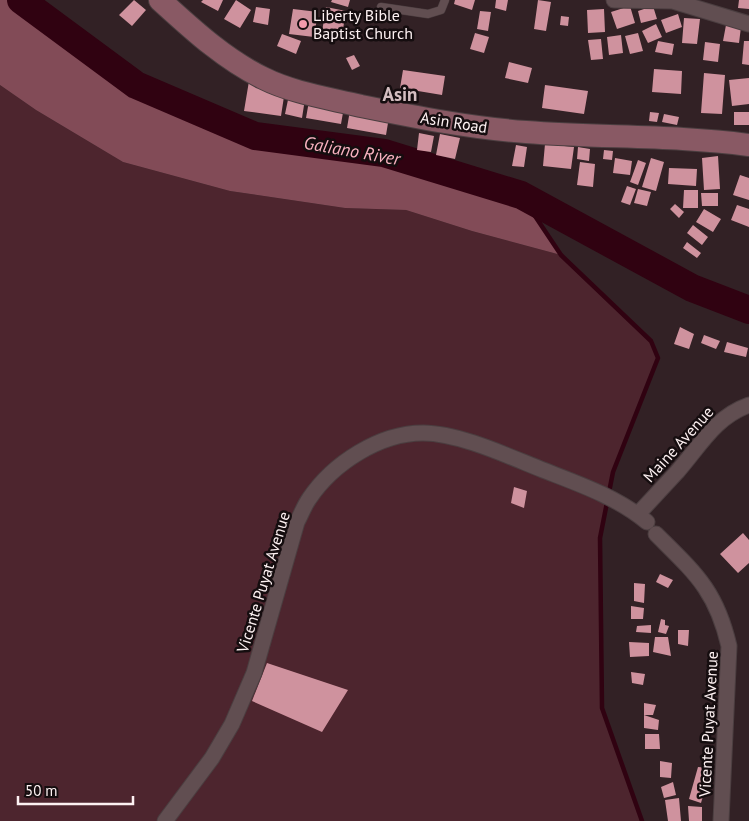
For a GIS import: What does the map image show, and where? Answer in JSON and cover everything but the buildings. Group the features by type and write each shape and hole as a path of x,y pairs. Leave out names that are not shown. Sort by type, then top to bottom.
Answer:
{"main road":[{"name":"Asin Road","path":"160,0 215,48 236,62 263,78 320,96 461,125 533,133 693,139 749,145"}],"street":[{"path":"614,0 673,2 749,24"},
{"name":"Maine Avenue","path":"647,523 678,471 709,431 732,411 749,405"},
{"name":"Vicente Puyat Avenue","path":"165,821 212,758 232,724 254,673 297,522 308,500 322,483 354,455 393,437 423,433 449,436 510,457 621,503 647,523 708,589 723,622 729,646 721,821"}],"lane":[{"path":"381,7 428,14 441,10 445,0"}],"shaded area":[{"path":"0,0 21,0 136,85 255,136 384,153 521,195 561,255 472,231 406,210 345,208 230,191 123,162 36,110 0,85"},
{"path":"0,85 36,110 123,162 230,191 345,208 406,210 472,231 561,255 651,341 658,358 613,472 600,538 602,708 642,821 0,821"}],"waterway":[{"name":"Galiano River","path":"21,0 136,85 255,136 384,153 521,195 692,288 749,310"},
{"path":"521,195 561,255 651,341 658,358 613,472 600,538 602,708 642,821"}],"place":[{"name":"Liberty Bible Baptist Church","path":"303,24"}],"district":[{"name":"Asin","path":"400,94"}]}
